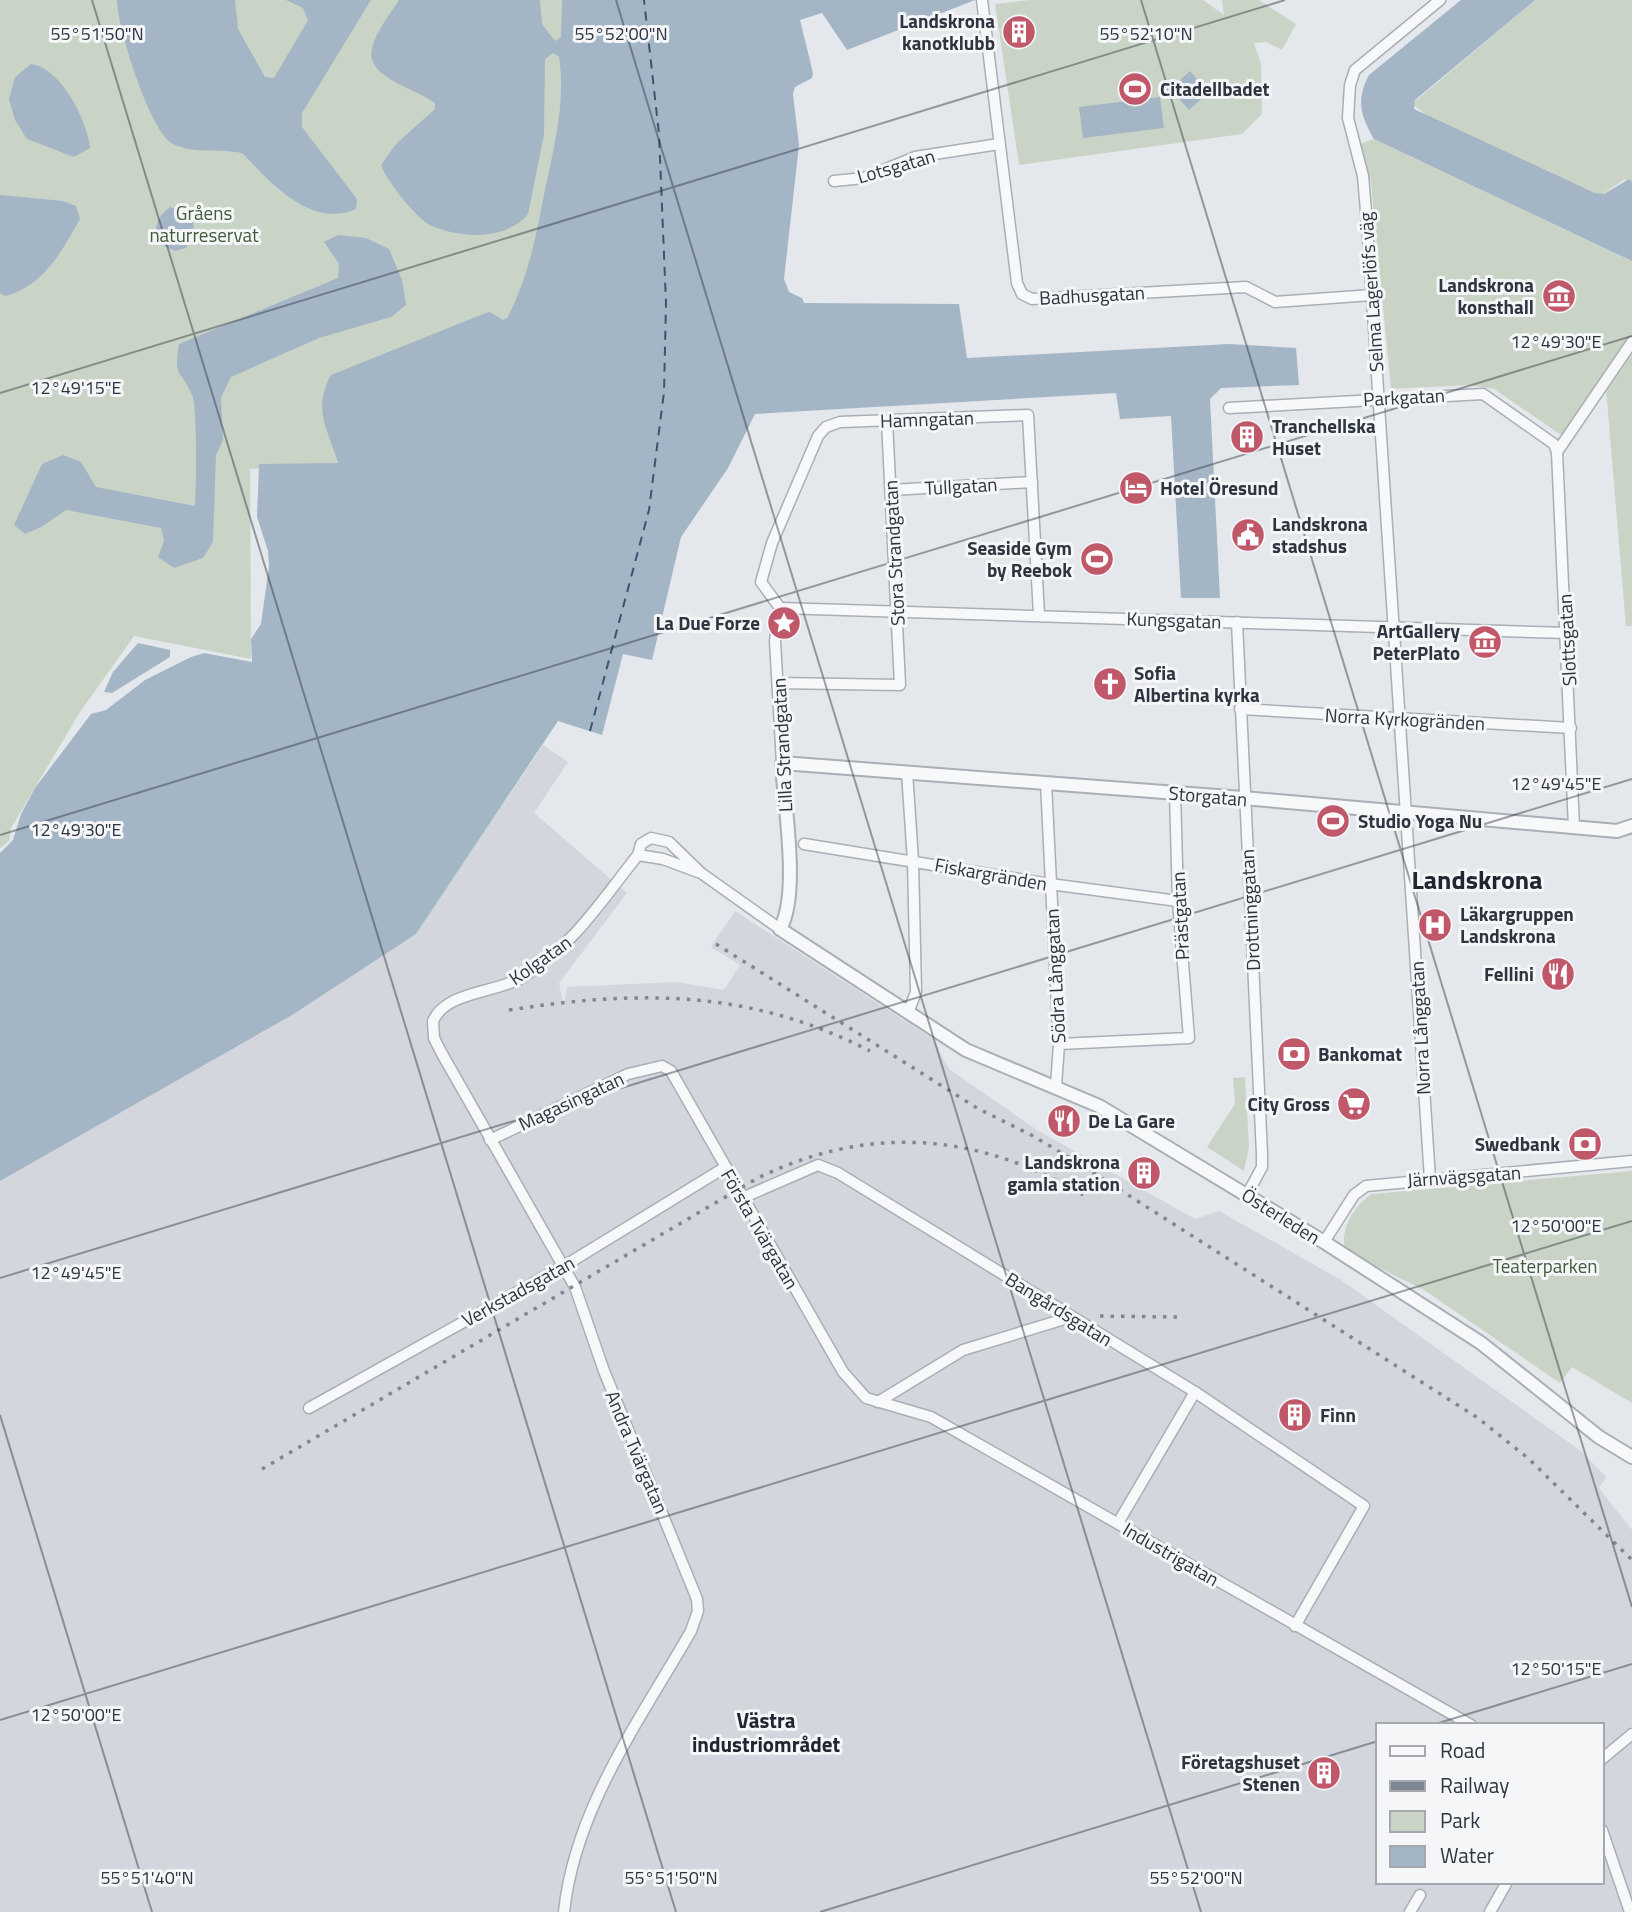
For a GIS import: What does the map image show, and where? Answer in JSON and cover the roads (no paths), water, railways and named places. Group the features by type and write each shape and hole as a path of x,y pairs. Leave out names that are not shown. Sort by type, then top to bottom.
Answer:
{"street":[{"name":"Badhusgatan","path":"982,0 1017,283 1022,294 1032,299 1246,287 1275,302 1372,295"},
{"name":"Selma Lagerlöfs väg","path":"1394,626 1363,176 1348,118 1350,85 1355,70 1440,0"},
{"name":"Lotsgatan","path":"834,181 864,178 915,157 999,144"},
{"path":"1557,452 1632,342"},
{"name":"Parkgatan","path":"1229,408 1483,394 1547,438 1557,452"},
{"name":"Hamngatan","path":"780,608 761,582 764,565 818,436 826,427 840,422 1028,415 1032,482"},
{"name":"Stora Strandgatan","path":"778,683 900,685 887,421"},
{"name":"Slottsgatan","path":"1557,452 1574,827"},
{"path":"1032,482 1039,615"},
{"name":"Tullgatan","path":"891,489 1032,482"},
{"name":"Kungsgatan","path":"780,608 1567,633"},
{"name":"Lilla Strandgatan","path":"780,608 775,641 790,861 787,903 780,929"},
{"name":"Drottninggatan","path":"1237,622 1243,798 1262,1154 1262,1167 1247,1195"},
{"name":"Norra Långgatan","path":"1394,626 1430,1179"},
{"name":"Norra Kyrkogränden","path":"1240,709 1571,728"},
{"name":"Storgatan","path":"782,763 1243,798 1617,831 1632,826"},
{"path":"780,929 908,1013 916,992 914,861 908,772"},
{"name":"Södra Långgatan","path":"1046,783 1059,1044 1054,1075 1056,1086"},
{"name":"Prästgatan","path":"1059,1044 1189,1038 1178,901 1175,793"},
{"name":"Kolgatan","path":"447,1004 522,977 571,941 638,855 646,840 662,838 686,855 701,873 780,929"},
{"name":"Fiskargränden","path":"804,844 1050,884 1178,901"},
{"name":"Kolgatan","path":"638,855 663,859 701,873"},
{"name":"Andra Tvärgatan","path":"447,1004 435,1017 434,1038 564,1266 693,1585 698,1611 691,1631 595,1799 570,1869 564,1912"},
{"name":"Österleden","path":"908,1013 966,1050 998,1066 1056,1086 1099,1106 1324,1242 1482,1343 1600,1437 1632,1457"},
{"name":"Första Tvärgatan","path":"653,1067 662,1066 671,1071 724,1168 844,1372 866,1398"},
{"name":"Magasingatan","path":"490,1140 628,1074 653,1067"},
{"name":"Järnvägsgatan","path":"1324,1242 1353,1195 1366,1186 1632,1161"},
{"name":"Bangårdsgatan","path":"742,1198 817,1165 838,1173 1195,1392 1364,1506 1295,1626"},
{"name":"Verkstadsgatan","path":"309,1408 564,1266 724,1168"},
{"path":"878,1402 963,1350 1072,1317"},
{"path":"1118,1523 1195,1392"},
{"name":"Industrigatan","path":"866,1398 931,1417 1467,1723"},
{"path":"1604,1757 1632,1734"},
{"path":"1604,1836 1630,1912"},
{"path":"1490,1912 1506,1884"},
{"path":"1410,1912 1420,1895"}],"water":[{"path":"117,0 235,0 238,29 265,77 274,78 308,20 303,8 286,0 371,0 302,113 302,127 357,199 356,209 339,214 308,208 279,189 242,153 190,149 173,144 164,136 155,121 136,78 118,13"},
{"path":"399,0 540,0 542,24 555,41 561,37 562,0 975,0 847,50 822,13 800,20 813,73 812,78 795,87 793,94 799,145 784,279 789,292 802,298 804,303 959,304 967,358 1229,344 1296,348 1299,385 1221,388 1210,399 1220,598 1181,598 1171,416 1120,419 1116,393 755,414 728,468 681,537 652,660 623,654 602,735 558,721 416,934 292,1015 0,1181 0,853 13,840 21,814 35,788 91,714 106,710 145,680 204,653 252,662 251,639 261,624 269,566 268,551 257,517 259,464 338,463 322,409 325,387 331,375 483,314 490,312 503,320 507,318 526,271 558,124 561,90 559,57 553,53 545,59 544,135 528,214 508,229 483,235 457,233 432,226 403,199 381,165 396,144 435,109 435,103 384,75 372,59 376,37"},
{"path":"1461,0 1535,0 1415,100 1414,109 1595,193 1604,194 1629,179 1632,182 1632,261 1374,139 1361,107 1362,92 1369,75"},
{"path":"31,64 52,75 71,97 84,124 90,148 74,157 27,139 15,120 9,99 15,77"},
{"path":"1190,71 1209,92 1189,110 1170,89"},
{"path":"1160,97 1164,128 1083,138 1079,107"},
{"path":"0,195 63,201 76,206 80,219 58,255 41,276 19,291 5,296 0,293"},
{"path":"170,207 193,215 194,232 186,248 175,251 158,243 156,232 159,219"},
{"path":"338,235 366,238 389,249 402,280 406,305 391,317 319,338 231,377 221,398 223,440 216,455 213,542 203,558 174,568 158,557 164,541 161,528 66,510 43,526 25,534 14,525 42,464 63,455 81,462 96,487 195,506 194,403 179,373 179,344 338,278 339,264 324,242"},
{"path":"138,643 170,650 170,657 112,693 104,692 113,672"}],"railway":[{"path":"716,944 977,1108 1070,1158 1478,1418 1529,1459 1632,1560"},
{"path":"509,1010 603,999 693,1000 781,1016 825,1031 870,1051"},
{"path":"262,1469 756,1179 797,1161 839,1149 880,1143 921,1143 962,1148 1003,1158 1043,1174 1083,1195"},
{"path":"1100,1316 1181,1317"}],"place":[{"name":"Landskrona kanotklubb","path":"1019,32"},
{"name":"Citadellbadet","path":"1135,89"},
{"name":"Landskrona konsthall","path":"1559,296"},
{"name":"Tranchellska Huset","path":"1247,437"},
{"name":"Hotel Öresund","path":"1136,488"},
{"name":"Landskrona stadshus","path":"1248,535"},
{"name":"Seaside Gym by Reebok","path":"1097,559"},
{"name":"La Due Forze","path":"784,623"},
{"name":"ArtGallery PeterPlato","path":"1485,642"},
{"name":"Sofia Albertina kyrka","path":"1110,684"},
{"name":"Studio Yoga Nu","path":"1333,821"},
{"name":"Läkargruppen Landskrona","path":"1435,925"},
{"name":"Fellini","path":"1558,974"},
{"name":"Bankomat","path":"1294,1054"},
{"name":"City Gross","path":"1354,1104"},
{"name":"De La Gare","path":"1064,1121"},
{"name":"Swedbank","path":"1585,1144"},
{"name":"Landskrona gamla station","path":"1144,1173"},
{"name":"Finn","path":"1295,1415"},
{"name":"Företagshuset Stenen","path":"1324,1773"}],"district":[{"name":"Landskrona","path":"1477,880"},
{"name":"Västra industriområdet","path":"766,1733"}],"park label":[{"name":"Gråens naturreservat","path":"204,224"},
{"name":"Teaterparken","path":"1545,1266"}]}
